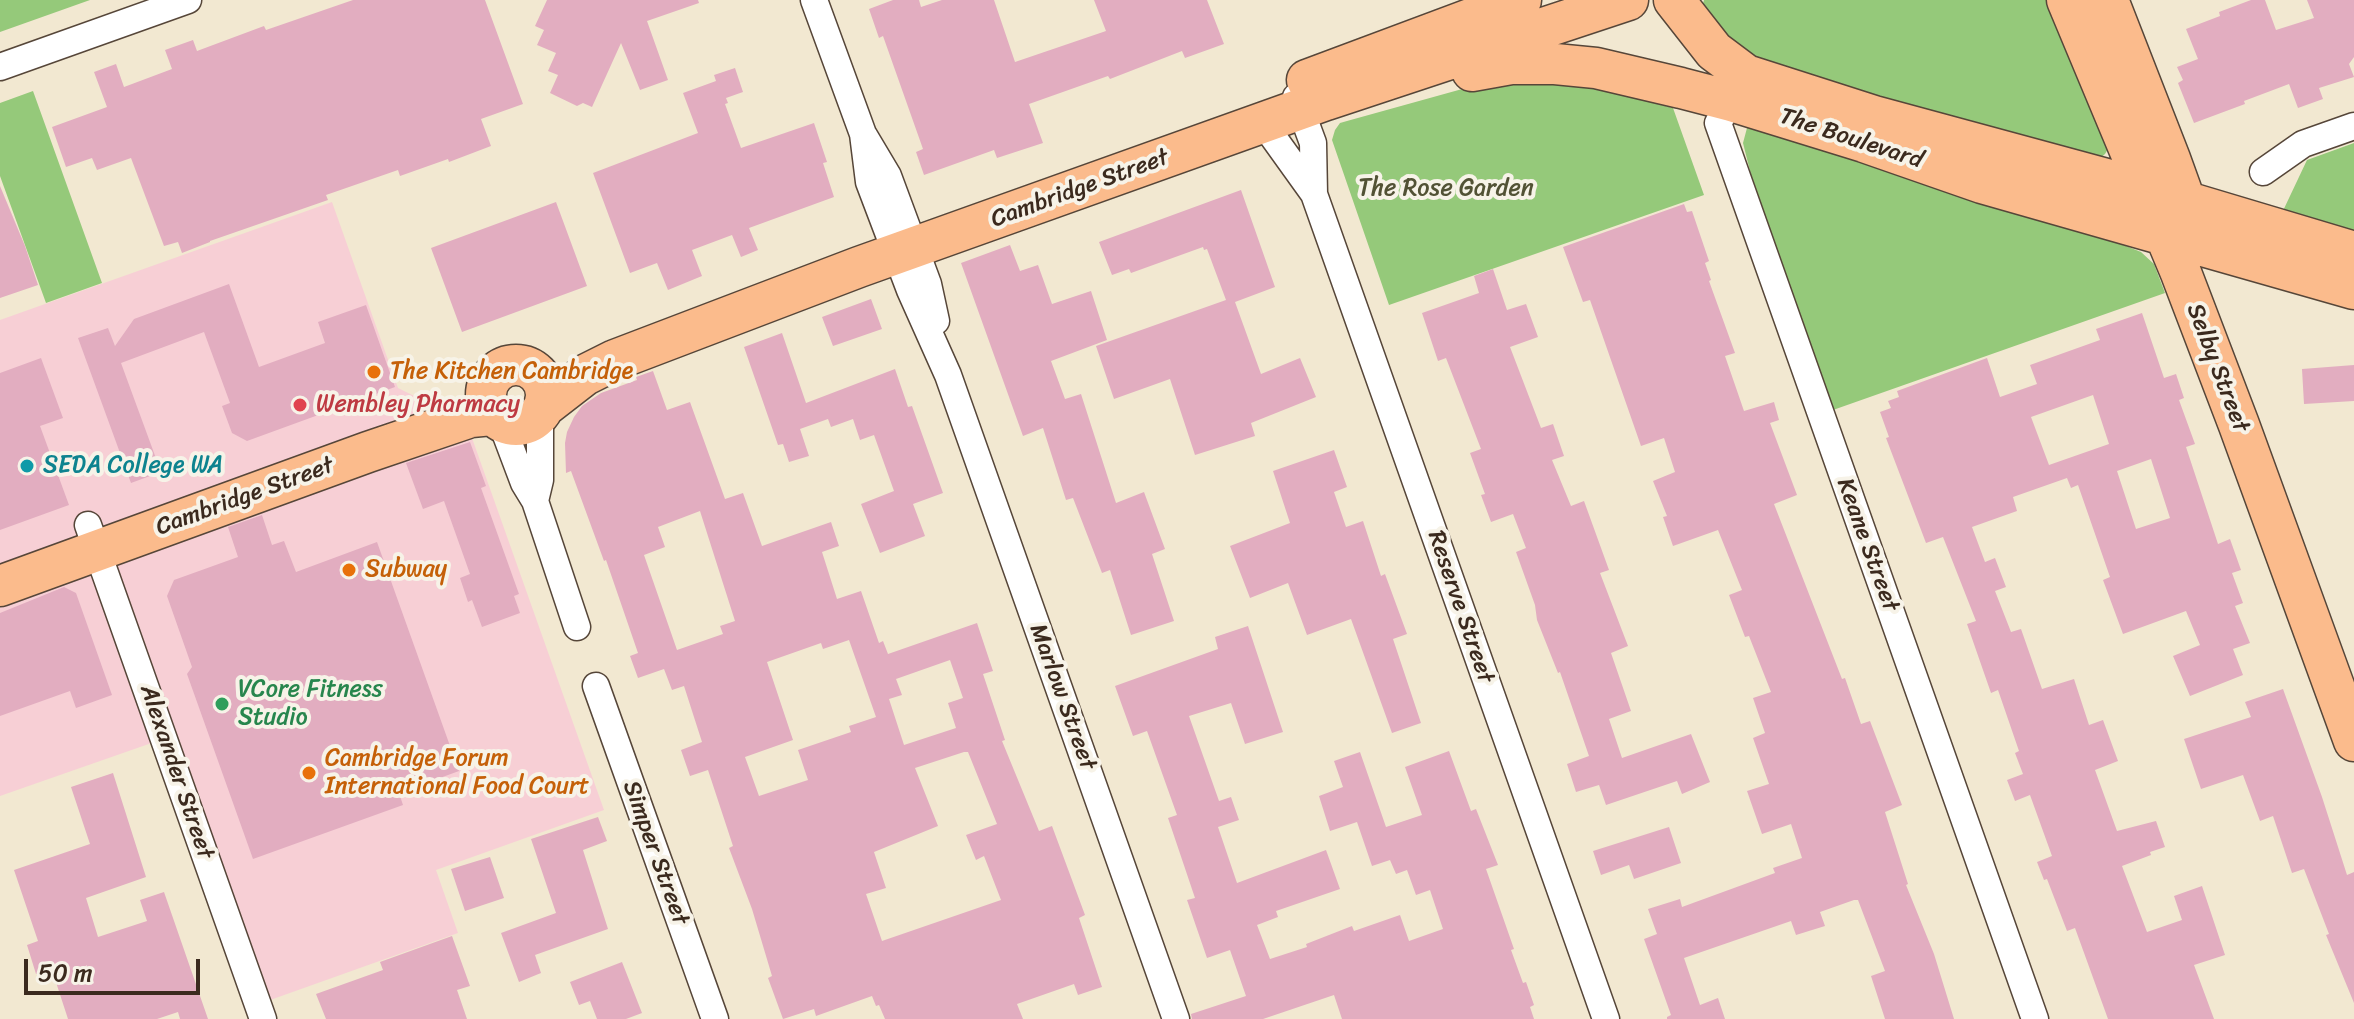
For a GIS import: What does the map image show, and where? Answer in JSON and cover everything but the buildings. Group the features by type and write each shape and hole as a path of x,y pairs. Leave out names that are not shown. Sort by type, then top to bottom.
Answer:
{"main road":[{"name":"Cambridge Street","path":"901,240 1296,98 1459,11 1521,0"},
{"name":"Cambridge Street","path":"541,399 583,357 628,327 1263,123 1296,98 1339,97 1628,0"},
{"name":"The Boulevard","path":"1674,0 1739,88 1864,142 1982,183 2184,227 2354,252"},
{"name":"Selby Street","path":"2067,0 2147,190 2184,227 2239,425 2354,741"},
{"name":"Selby Street","path":"2108,0 2184,227 2354,684"},
{"name":"The Boulevard","path":"1339,97 1422,85 1472,70 1511,64 1596,68 1739,88 1874,116 2147,190"},
{"name":"The Boulevard","path":"2184,227 2354,289"},
{"path":"510,366 531,369 541,399 528,423 514,426 493,408 492,377 510,366"},
{"name":"Cambridge Street","path":"0,557 93,538 368,452 493,408"},
{"name":"Cambridge Street","path":"0,586 93,538"}],"street":[{"path":"0,67 188,0"},
{"name":"Marlow Street","path":"814,0 863,134 869,182 928,284 948,375 1176,1019"},
{"name":"Keane Street","path":"1739,88 1718,123 2035,1019"},
{"name":"Reserve Street","path":"1296,98 1313,143 1314,194"},
{"name":"Reserve Street","path":"1263,123 1314,194 1606,1019"},
{"path":"2263,172 2303,144 2354,126"},
{"path":"535,501 540,480 541,399"},
{"path":"493,408 524,483 535,501 577,627"},
{"name":"Alexander Street","path":"93,538 263,1019"},
{"name":"Simper Street","path":"596,686 715,1019"}],"shaded area":[{"path":"332,202 398,388 451,414 472,438 604,810 436,870 458,933 259,1004 163,739 0,796 0,320"}],"green space":[{"path":"0,0 90,0 0,32"},
{"path":"1704,0 2054,0 2111,144 2098,160 1798,86 1729,46 1702,7"},
{"name":"The Rose Garden","path":"1510,79 1589,86 1673,108 1704,195 1389,305 1332,140 1335,130 1340,123 1473,86"},
{"path":"33,91 102,283 46,303 0,176 0,103"},
{"path":"1747,128 1769,130 1982,203 2116,242 2141,252 2154,264 2165,293 1833,410 1752,179 1743,143"},
{"path":"2354,143 2354,238 2281,215 2307,160"}],"place":[{"name":"The Kitchen Cambridge","path":"374,372"},
{"name":"Wembley Pharmacy","path":"300,405"},
{"name":"SEDA College WA","path":"27,466"},
{"name":"Subway","path":"349,570"},
{"name":"VCore Fitness Studio","path":"222,704"},
{"name":"Cambridge Forum International Food Court","path":"309,773"}]}
